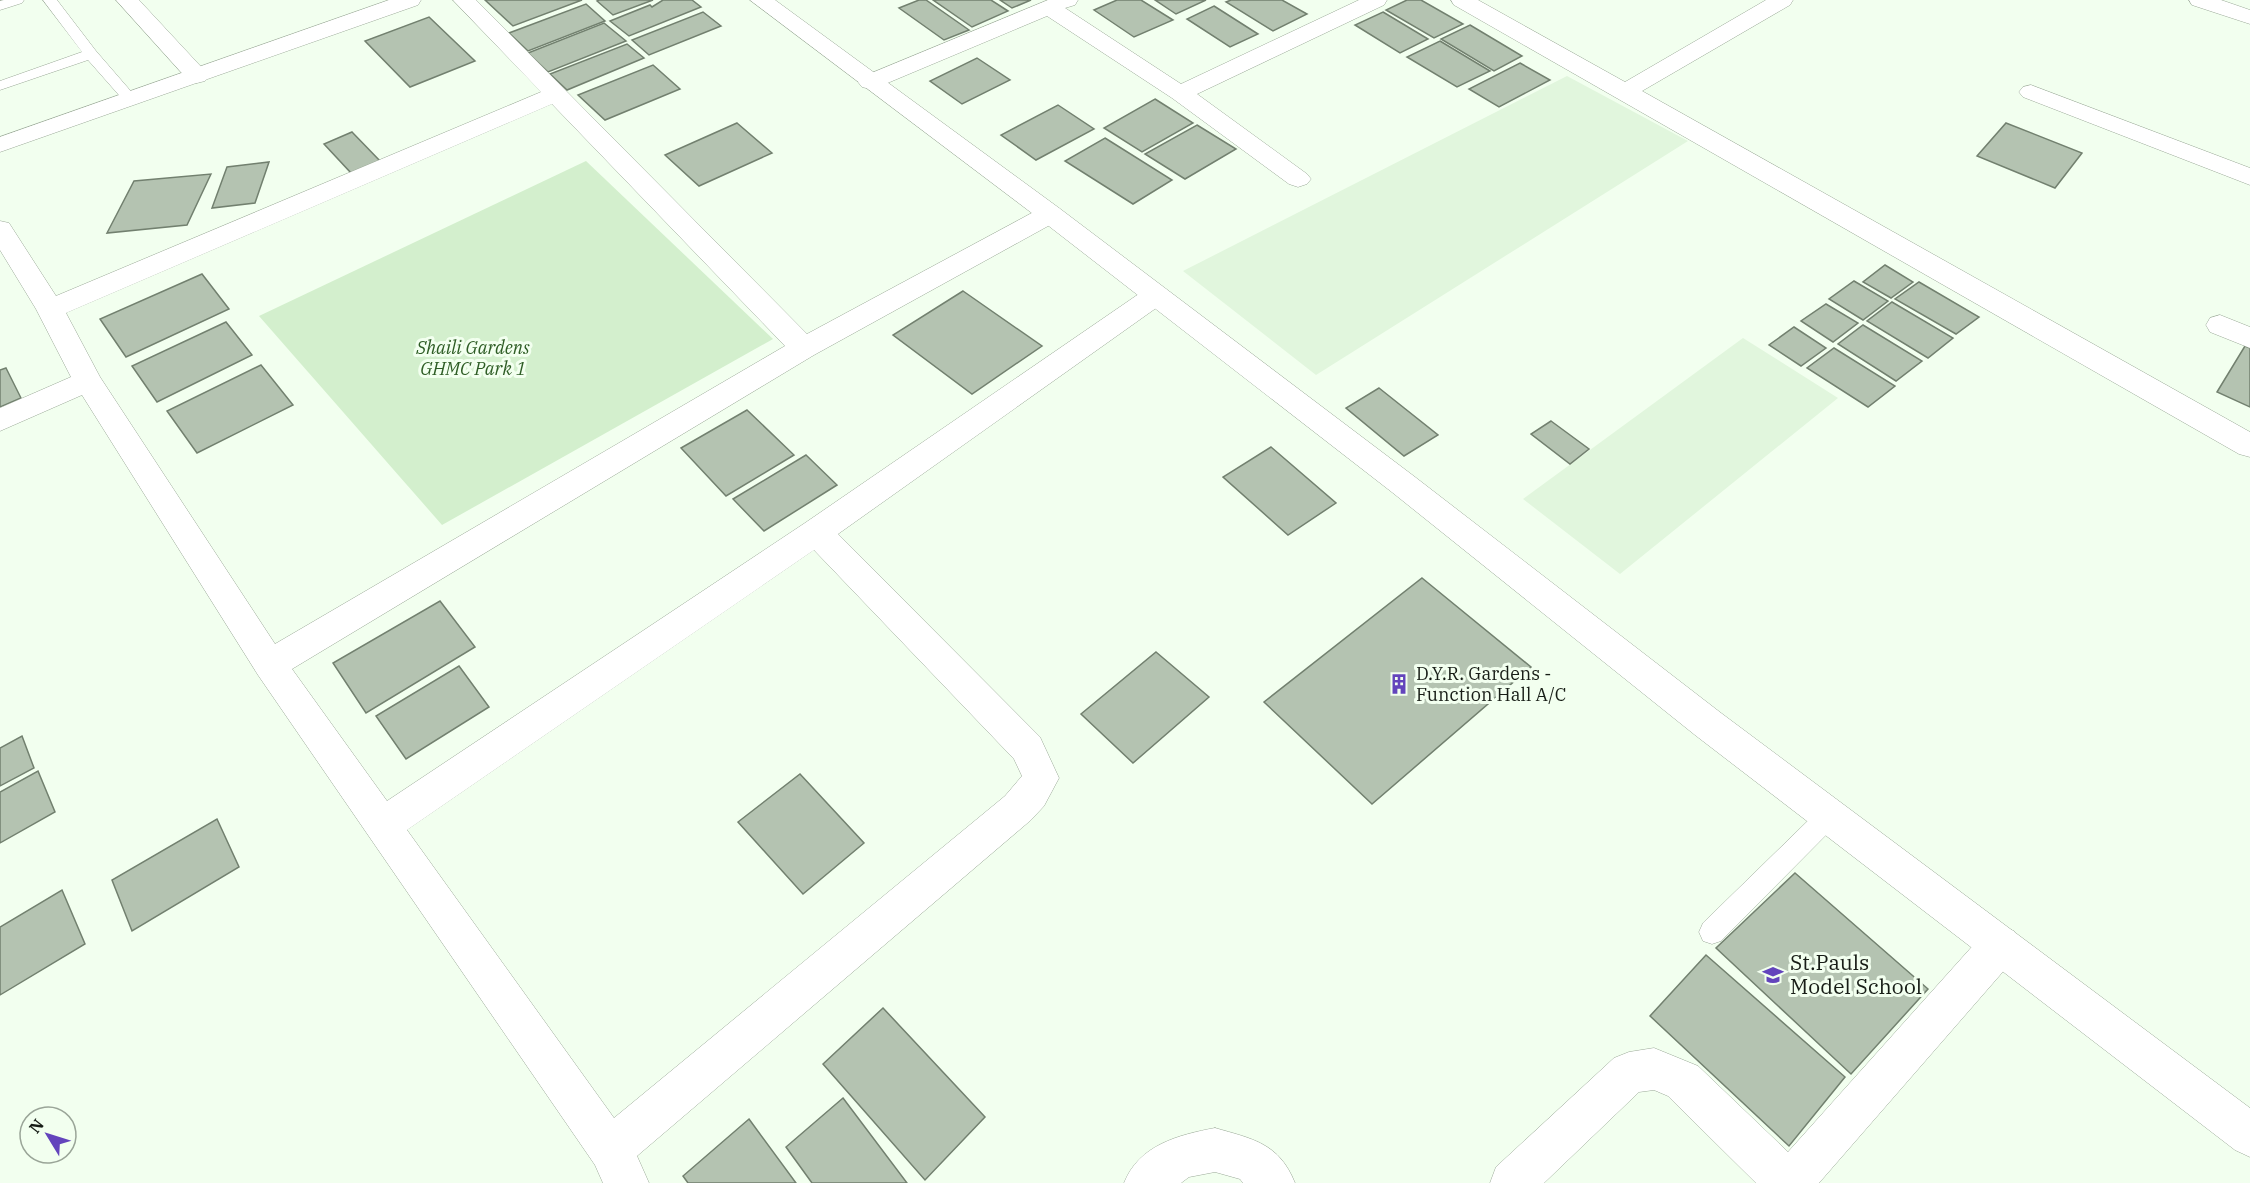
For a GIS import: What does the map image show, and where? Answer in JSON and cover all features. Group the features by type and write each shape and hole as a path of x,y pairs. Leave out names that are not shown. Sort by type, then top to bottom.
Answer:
{"street":[{"path":"128,0 197,76"},
{"path":"0,145 410,0"},
{"path":"464,0 804,348"},
{"path":"761,0 1050,214 1829,816 2250,1135"},
{"path":"1180,93 1376,0"},
{"path":"1462,0 1626,91 2104,366 2250,446"},
{"path":"1626,91 1782,0"},
{"path":"2200,0 2250,17"},
{"path":"870,82 1058,4 1298,178"},
{"path":"2031,92 2250,177"},
{"path":"50,309 556,94"},
{"path":"270,665 804,348 1050,214"},
{"path":"2,235 50,309 88,381 270,665 610,1150 627,1183"},
{"path":"382,825 816,532 1156,295"},
{"path":"2220,325 2250,338"},
{"path":"0,420 88,381"},
{"path":"610,1150 1018,808 1041,778 1027,748 816,532"},
{"path":"1512,1183 1629,1073 1654,1069 1683,1081 1789,1183 2000,945"},
{"path":"1146,1183 1179,1157 1215,1150 1253,1161 1273,1183"}],"lane":[{"path":"0,6 17,0"},
{"path":"50,0 91,54 130,99"},
{"path":"0,86 91,54"},
{"path":"1712,932 1829,816"}],"shaded area":[{"path":"1567,76 1688,141 1316,375 1183,271"},
{"path":"1743,338 1838,398 1620,574 1523,499"}],"green space":[{"name":"Shaili Gardens GHMC Park 1","path":"586,161 773,339 442,525 259,316"}],"building":[{"path":"485,0 582,0 513,26"},
{"path":"653,0 613,15 597,1"},
{"path":"663,0 692,0 701,7 629,36 610,21 650,5 652,7"},
{"path":"919,0 926,0 969,30 944,40 899,8"},
{"path":"933,0 991,0 1008,11 972,27"},
{"path":"1000,0 1031,0 1012,8"},
{"path":"1117,0 1141,0 1173,20 1134,37 1094,10"},
{"path":"1155,0 1206,0 1176,14"},
{"path":"1231,0 1282,0 1307,14 1273,31 1226,2"},
{"path":"1407,0 1421,0 1463,24 1434,38 1386,10"},
{"path":"586,4 605,21 528,51 509,33"},
{"path":"1214,6 1258,34 1230,47 1187,19"},
{"path":"703,12 721,26 649,55 632,40"},
{"path":"1383,12 1428,39 1400,53 1355,25"},
{"path":"429,17 475,61 410,87 365,41"},
{"path":"604,23 626,41 548,72 528,53"},
{"path":"1470,25 1522,56 1494,71 1441,39"},
{"path":"1440,41 1490,71 1457,87 1407,57"},
{"path":"627,44 644,58 567,90 550,74"},
{"path":"977,58 1010,80 962,104 930,81"},
{"path":"1520,63 1550,80 1499,107 1469,89"},
{"path":"653,65 680,89 605,120 578,95"},
{"path":"1155,99 1193,123 1142,152 1104,128"},
{"path":"1058,105 1094,129 1036,160 1001,135"},
{"path":"737,123 772,153 699,186 665,155"},
{"path":"2006,123 2082,153 2055,188 1977,156"},
{"path":"1197,125 1236,149 1185,179 1145,154"},
{"path":"352,132 381,162 352,174 324,144"},
{"path":"1105,138 1172,180 1133,204 1065,161"},
{"path":"269,162 255,203 212,208 227,167"},
{"path":"211,174 187,225 107,233 134,181"},
{"path":"1885,265 1913,282 1891,298 1863,282"},
{"path":"202,274 229,309 126,357 100,319"},
{"path":"1854,281 1888,301 1863,320 1829,299"},
{"path":"1919,282 1979,317 1956,334 1895,299"},
{"path":"963,291 1042,346 972,394 893,335"},
{"path":"1892,302 1953,338 1928,358 1867,321"},
{"path":"1826,304 1858,323 1833,342 1801,321"},
{"path":"226,322 252,355 157,402 132,366"},
{"path":"1863,325 1922,361 1896,381 1838,344"},
{"path":"1794,327 1826,348 1801,366 1769,345"},
{"path":"2245,346 2250,348 2250,407 2217,392"},
{"path":"1834,348 1895,386 1868,407 1807,368"},
{"path":"261,365 293,405 197,453 167,411"},
{"path":"6,368 21,398 0,407 0,370"},
{"path":"1379,388 1438,435 1404,456 1346,408"},
{"path":"747,410 794,455 726,496 681,448"},
{"path":"1551,421 1589,449 1570,464 1531,434"},
{"path":"1271,447 1336,503 1288,535 1223,477"},
{"path":"806,455 837,485 764,531 733,499"},
{"name":"D.Y.R. Gardens - Function Hall A/C","path":"1422,578 1531,667 1372,804 1264,702"},
{"path":"440,601 475,647 366,713 333,663"},
{"path":"1156,652 1209,697 1133,763 1081,714"},
{"path":"459,666 489,707 406,759 376,716"},
{"path":"22,736 34,768 0,786 0,748"},
{"path":"38,771 55,812 0,843 0,792"},
{"path":"800,774 864,843 803,894 738,822"},
{"path":"217,819 239,867 132,931 112,880"},
{"path":"1795,873 1928,989 1851,1074 1716,948"},
{"path":"62,890 85,944 0,995 0,927"},
{"path":"1706,955 1845,1077 1789,1146 1650,1016"},
{"path":"883,1008 985,1117 925,1180 823,1064"},
{"path":"843,1098 907,1183 812,1183 786,1147"},
{"path":"749,1119 796,1183 688,1183 683,1176"}],"place":[{"name":"D.Y.R. Gardens - Function Hall A/C","path":"1399,684"},
{"name":"St.Pauls Model School","path":"1773,975"}]}
